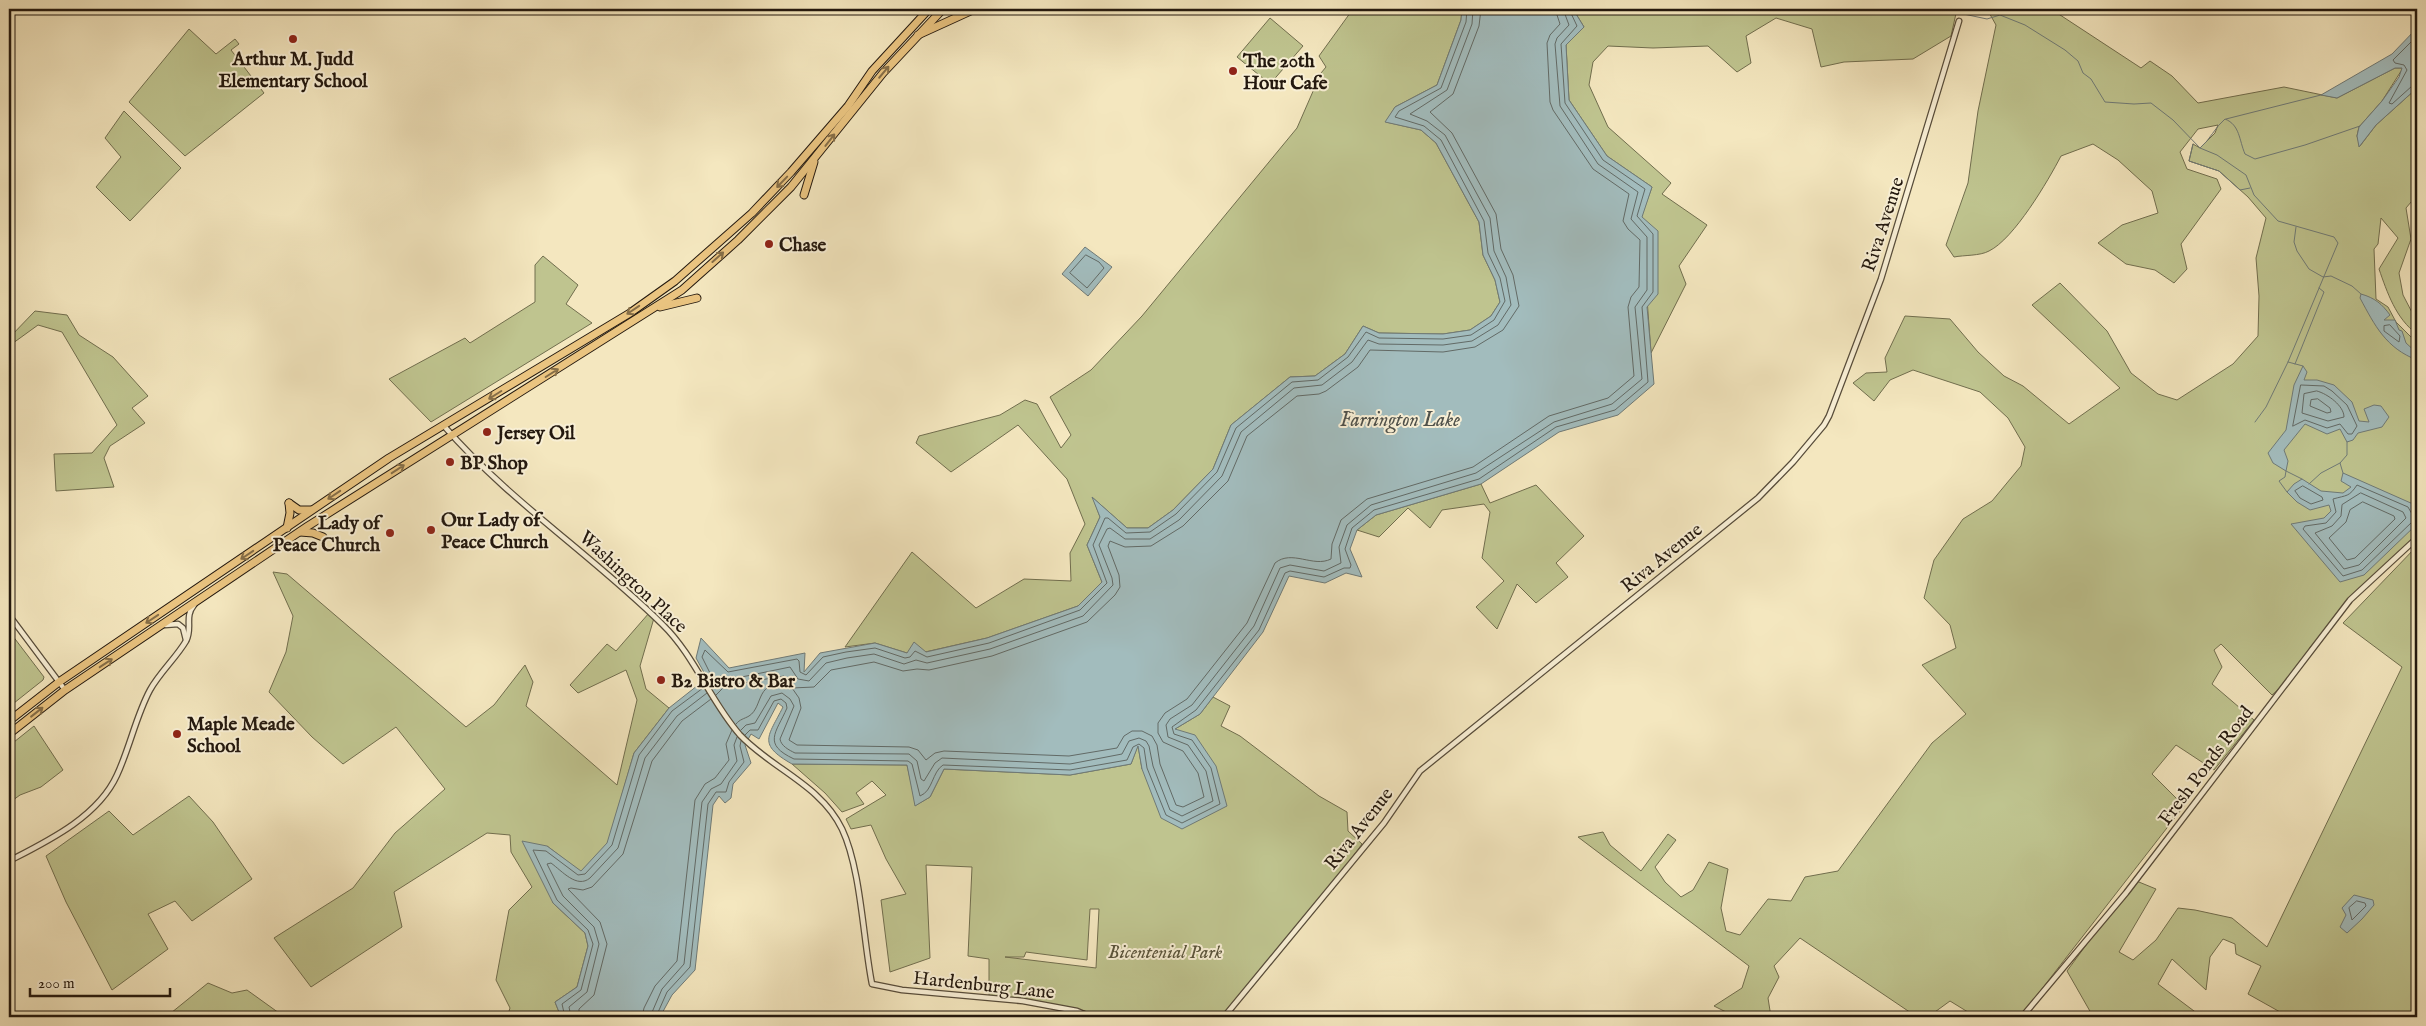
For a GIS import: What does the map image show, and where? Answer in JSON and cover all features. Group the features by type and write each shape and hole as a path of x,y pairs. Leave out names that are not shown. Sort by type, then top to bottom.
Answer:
{"highway":[{"path":"9,734 65,690 194,605 299,532 682,290 738,240 815,160 872,72 928,9"},
{"path":"9,720 59,682 389,458 630,312 674,282 752,213 943,9"},
{"path":"916,36 944,25 975,9"},
{"path":"791,187 799,187 804,195 815,160"},
{"path":"653,309 698,298"},
{"path":"287,528 290,513 289,503 299,510 314,509"},
{"path":"299,532 313,533 323,537"}],"street":[{"name":"Riva Avenue","path":"1224,1017 1384,823 1420,771 1758,498 1793,462 1824,425 1881,279 1958,21"},
{"name":"Washington Place","path":"444,426 511,491 662,624 693,661 725,715 741,735 804,784 830,810 842,829 848,844 872,984"},
{"name":"Fresh Ponds Road","path":"2022,1017 2130,888 2350,600 2417,538"},
{"path":"9,861 61,834 89,810 105,793 116,777 149,691 186,641 190,631 188,615 194,605"},
{"path":"9,615 65,690"},
{"path":"164,625 174,623 181,626 186,641"},
{"name":"Hardenburg Lane","path":"872,984 902,990 1023,1001 1078,1011 1091,1017"}],"green space":[{"path":"1353,9 1462,9 1461,20 1437,85 1395,107 1386,122 1421,130 1436,143 1479,222 1483,255 1495,280 1500,302 1491,316 1470,330 1443,334 1379,333 1363,326 1345,354 1315,376 1290,377 1231,425 1213,469 1173,510 1148,528 1127,528 1093,498 1100,517 1087,545 1102,582 1078,606 987,638 925,652 907,653 875,643 845,647 912,552 976,608 1024,579 1071,581 1070,553 1085,524 1067,479 1018,425 951,472 916,443 919,436 1000,415 1025,400 1037,404 1061,448 1071,435 1050,397 1091,370 1142,316 1297,128 1321,73 1326,67 1319,56"},
{"path":"1573,9 1957,9 1951,36 1913,59 1844,62 1821,67 1812,29 1776,18 1746,36 1751,63 1737,72 1708,46 1653,48 1608,46 1593,62 1589,85 1608,127 1671,183 1662,194 1707,225 1679,266 1686,284 1651,353 1641,217 1652,187 1607,156 1569,100 1566,45 1584,27"},
{"path":"1987,9 2051,9 2141,68 2150,61 2172,76 2198,103 2284,87 2337,98 2395,68 2403,68 2382,101 2359,127 2357,136 2360,146 2376,125 2417,88 2417,195 2406,208 2411,239 2399,273 2403,295 2417,322 2417,334 2403,321 2398,313 2389,296 2379,269 2398,238 2381,218 2378,244 2374,249 2376,299 2388,307 2396,322 2417,343 2417,540 2362,590 2310,647 2301,669 2272,695 2221,644 2214,650 2222,667 2212,684 2254,720 2214,770 2176,745 2152,774 2184,806 2020,1017 1976,1017 1950,1001 1928,1017 1917,1017 1800,938 1774,966 1779,977 1768,998 1771,1017 1736,1017 1714,1006 1742,988 1749,966 1578,837 1603,832 1610,845 1641,871 1668,834 1676,840 1655,867 1665,882 1681,897 1693,890 1709,862 1728,869 1721,908 1726,931 1740,935 1768,899 1791,901 1805,877 1838,871 1932,743 1966,714 1922,665 1956,648 1950,625 1924,598 1934,560 1963,519 1992,501 2021,466 2025,447 2008,418 1980,392 1913,370 1890,380 1874,401 1853,383 1866,373 1887,372 1885,358 1905,316 1950,319 1978,352 2004,376 2023,386 2069,424 2120,388 2032,305 2060,283 2107,331 2131,373 2158,394 2177,400 2233,364 2258,336 2259,296 2256,258 2266,218 2248,197 2219,171 2189,161 2193,144 2200,148 2215,133 2218,125 2198,129 2180,152 2187,169 2217,179 2221,189 2181,244 2187,269 2174,283 2155,270 2126,264 2098,243 2122,225 2158,213 2152,191 2118,160 2093,144 2061,156 2030,208 2009,235 1999,244 1985,253 1954,257 1946,245 1968,183 1978,111 1996,25"},
{"path":"1270,18 1303,46 1270,84 1237,57"},
{"path":"189,29 216,54 235,39 239,44 231,50 264,93 185,156 129,102"},
{"path":"124,111 181,168 130,221 96,187 121,157 105,138"},
{"path":"543,256 578,285 566,304 592,323 431,422 389,379 465,338 470,343 535,302 535,265"},
{"path":"35,311 67,315 79,335 113,357 148,396 132,408 145,423 110,446 104,458 114,487 56,491 54,454 92,453 117,425 62,332 38,325 9,346 9,338"},
{"path":"1481,484 1490,503 1536,485 1584,536 1556,563 1568,577 1536,603 1517,584 1497,629 1476,607 1504,581 1482,558 1490,512 1484,504 1442,510 1430,528 1408,508 1379,537 1357,530 1376,515"},
{"path":"2417,546 2417,1017 2289,1017 2248,994 2261,966 2236,954 2235,944 2223,939 2210,957 2206,990 2172,959 2158,984 2202,1017 2084,1017 2091,1013 2067,971 2134,880 2156,889 2119,952 2133,960 2156,940 2178,908 2232,918 2267,947 2402,667 2343,623"},
{"path":"273,572 287,574 466,727 494,705 525,665 533,682 526,706 617,785 637,700 626,670 578,693 570,685 607,644 616,651 649,613 654,618 640,666 646,689 669,708 634,753 608,843 581,872 547,846 553,903 585,933 588,946 577,987 555,1002 561,1017 507,1017 510,1008 496,980 509,910 532,887 511,852 510,835 487,833 394,892 402,927 311,987 274,938 353,888 395,833 445,789 396,727 343,764 312,737 269,692 286,652 293,616"},
{"path":"9,631 44,677 43,680 9,707"},
{"name":"Bicentenial Park","path":"1213,697 1230,706 1221,726 1240,736 1319,796 1347,812 1348,831 1362,844 1301,927 1221,1017 1094,1017 1085,1011 989,996 989,959 968,956 972,867 926,865 930,958 890,972 881,900 906,894 886,859 871,825 851,829 846,819 886,795 872,781 856,793 864,804 842,812 825,793 792,764 907,765 916,805 930,797 944,769 1070,775 1131,764 1138,745 1142,769 1175,729 1200,714","holes":["1090,909 1099,909 1096,968 1005,957 1024,957 1026,952 1087,960"]},
{"path":"34,726 63,770 41,787 20,795 9,803 9,746"},
{"path":"189,796 213,822 252,879 192,921 175,901 148,914 168,949 112,990 66,902 46,856 109,811 133,835"},
{"path":"208,983 232,993 247,990 279,1013 281,1017 166,1017"}],"water":[{"name":"Farrington Lake","path":"1462,9 1573,9 1584,27 1566,45 1569,100 1607,156 1652,187 1642,217 1658,231 1658,294 1647,307 1654,384 1618,415 1559,432 1481,484 1376,515 1357,530 1350,549 1362,577 1346,573 1325,583 1289,576 1263,632 1200,714 1175,729 1195,735 1216,766 1227,806 1182,829 1161,818 1142,769 1138,746 1131,764 1070,775 944,769 930,797 915,806 907,765 792,764 781,757 770,745 769,739 773,726 783,707 778,703 759,739 751,734 745,745 751,763 733,784 731,798 725,803 719,796 713,805 695,970 672,995 660,1017 561,1017 555,1002 577,987 588,946 585,933 553,903 522,841 547,846 581,871 607,843 634,753 669,708 707,678 696,658 701,638 729,668 805,653 804,672 820,653 875,643 907,653 914,642 926,652 987,638 1078,606 1102,582 1087,545 1100,517 1092,497 1127,528 1148,528 1173,510 1213,469 1231,425 1290,377 1315,376 1345,354 1363,326 1379,333 1443,334 1470,330 1491,316 1500,302 1495,280 1483,255 1479,222 1436,143 1421,130 1385,122 1395,107 1437,85 1461,20"},
{"path":"2417,28 2417,88 2376,125 2359,147 2357,136 2359,127 2382,101 2399,77 2402,68 2395,68 2337,98 2321,95 2392,54"},
{"path":"1085,247 1112,267 1088,296 1062,274"},
{"path":"2361,294 2378,302 2384,308 2390,315 2384,320 2395,320 2399,330 2402,331 2406,343 2417,353 2417,360 2397,349 2382,335 2360,298"},
{"path":"2303,366 2307,372 2304,380 2317,380 2334,385 2352,402 2359,421 2369,422 2364,409 2374,405 2381,406 2389,417 2382,427 2358,433 2353,440 2347,442 2340,429 2327,434 2305,424 2284,450 2288,461 2286,471 2273,463 2268,453 2286,430 2294,385"},
{"path":"2343,473 2413,504 2417,524 2364,575 2340,582 2291,524 2324,518 2331,511 2329,505 2310,510 2297,502 2287,492 2302,479 2321,491 2343,493 2351,487 2341,481"},
{"path":"2354,895 2373,900 2374,905 2347,933 2340,927 2346,915 2342,908"}],"waterway":[{"path":"1940,9 1987,19 2000,15 2025,25 2065,50 2078,61 2083,73 2091,79 2105,102 2151,103 2173,120 2200,148 2225,119 2234,125 2245,154 2255,159 2305,145 2360,126"},
{"path":"2226,119 2321,95"},
{"path":"2193,144 2189,161 2219,171 2240,190 2250,188"},
{"path":"2200,148 2217,155 2246,175 2254,195 2278,221 2334,237 2338,243 2288,362 2266,407 2255,422"},
{"path":"2296,227 2294,242 2297,251 2309,269 2323,277 2331,276 2352,286 2361,294"},
{"path":"2295,364 2324,292 2319,288"},
{"path":"2288,362 2303,366"},
{"path":"2343,473 2340,463 2347,455 2347,442"},
{"path":"2309,484 2321,473 2340,463"},
{"path":"2287,492 2279,481 2285,477 2286,471 2302,479"}],"place":[{"name":"Arthur M. Judd Elementary School","path":"293,39"},
{"name":"The 20th Hour Cafe","path":"1233,71"},
{"name":"Chase","path":"769,244"},
{"name":"Jersey Oil","path":"487,432"},
{"name":"BP Shop","path":"450,462"},
{"name":"Our Lady of Peace Church","path":"431,530"},
{"name":"Lady of Peace Church","path":"390,533"},
{"name":"B2 Bistro & Bar","path":"661,680"},
{"name":"Maple Meade School","path":"177,734"}]}
